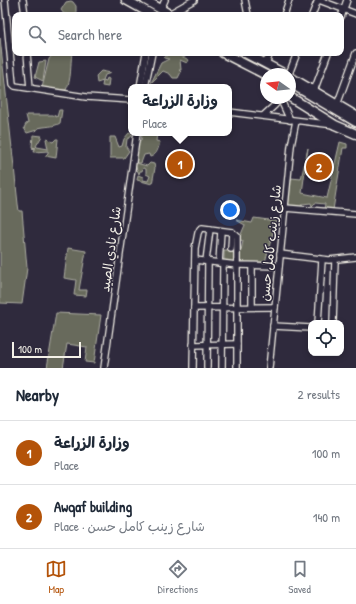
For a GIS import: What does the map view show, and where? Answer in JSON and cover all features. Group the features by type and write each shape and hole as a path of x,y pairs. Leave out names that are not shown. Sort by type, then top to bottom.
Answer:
{"main road":[{"path":"126,0 148,12"},
{"path":"144,0 166,12"},
{"path":"236,56 262,68"},
{"path":"236,56 260,71"},
{"path":"236,56 260,77"},
{"path":"255,56 274,68"},
{"path":"296,80 356,116"},
{"path":"296,87 356,122"},
{"path":"296,93 348,125 356,128"},
{"path":"296,100 335,125 356,134"}],"street":[{"path":"5,0 13,84 18,87 86,97 128,100"},
{"path":"24,0 25,12"},
{"path":"161,9 165,0"},
{"path":"173,12 194,0"},
{"path":"245,0 247,12"},
{"path":"285,12 289,0"},
{"path":"313,12 319,0 356,14"},
{"path":"343,12 347,0"},
{"path":"337,104 356,53"},
{"path":"27,56 30,88"},
{"path":"141,84 148,56"},
{"path":"146,84 149,56"},
{"path":"266,64 269,56"},
{"path":"291,68 296,56"},
{"path":"314,91 327,56"},
{"path":"263,116 276,104"},
{"path":"283,104 293,121"},
{"path":"232,112 335,125"},
{"name":"شارع زينب كامل حسن","path":"269,368 293,121"},
{"name":"شارع نادي الصيد","path":"104,368 137,136"},
{"path":"285,208 356,214"},
{"path":"193,368 195,260 198,233 202,228 235,234"},
{"path":"207,368 207,261 210,229"},
{"path":"221,231 222,368"},
{"path":"231,249 235,234"},
{"path":"235,234 237,265 237,368"},
{"path":"280,254 322,260 356,257"},
{"path":"195,260 237,265 279,266"},
{"path":"318,320 322,260"},
{"path":"333,320 335,260"},
{"path":"252,266 252,307"},
{"path":"194,308 222,306 275,307"},
{"path":"273,326 308,328"},
{"path":"193,345 237,344"}],"green space":[{"path":"66,2 73,2 76,6 76,12 62,12 61,10"},
{"path":"0,38 18,204 19,211 22,211 27,268 22,304 0,303"},
{"path":"52,56 72,56 70,76 66,90 42,88 49,59"},
{"path":"166,56 181,56 189,60 187,63 180,60 181,70 179,70 181,72 178,78 173,78 170,74 163,71 151,83 161,63 169,59 164,58"},
{"path":"46,61 43,81 35,77 39,62"},
{"path":"101,71 111,73 105,75 103,80 106,81 107,78 109,79 108,87 102,86 103,81 97,83 96,76"},
{"path":"59,110 62,110 60,123 53,126 38,128 37,130 27,133 24,128 28,123 26,115 53,115 57,117"},
{"path":"128,134 128,136 131,136 127,139 126,147 129,151 124,158 110,158 110,137 115,137 119,147 122,146 124,139"},
{"path":"33,135 42,136 36,146 37,147 48,149 46,139 48,138 53,142 58,139 56,158 45,156 48,151 34,152 35,149 32,148 36,148 32,147"},
{"path":"142,136 157,136 156,141 160,142 154,155 150,157 149,154 144,155 141,163 136,163 147,166 150,163 154,164 155,168 152,184 137,180 138,175 143,177 143,180 148,181 150,176 146,174 146,169 143,168 139,174 135,165 138,141 141,140"},
{"path":"340,142 347,144 347,148 343,148 333,210 324,210 325,204 315,203 312,206 311,203 302,204 302,208 288,208 291,178 301,179 308,148 302,193 327,198"},
{"path":"254,218 276,221 264,266 238,264 239,251 241,251 243,241 239,239 245,225 236,220 252,223"},
{"path":"230,246 233,251 236,251 236,264 224,261 224,250 228,250"},
{"path":"68,248 86,251 79,290 87,290 86,296 74,295 76,280 64,278"},
{"path":"56,313 101,315 94,363 85,362 87,347 67,344 63,368 47,368"}],"place":[{"name":"وزارة الزراعة","path":"180,164"},
{"name":"Awqaf building","path":"319,167"}]}
